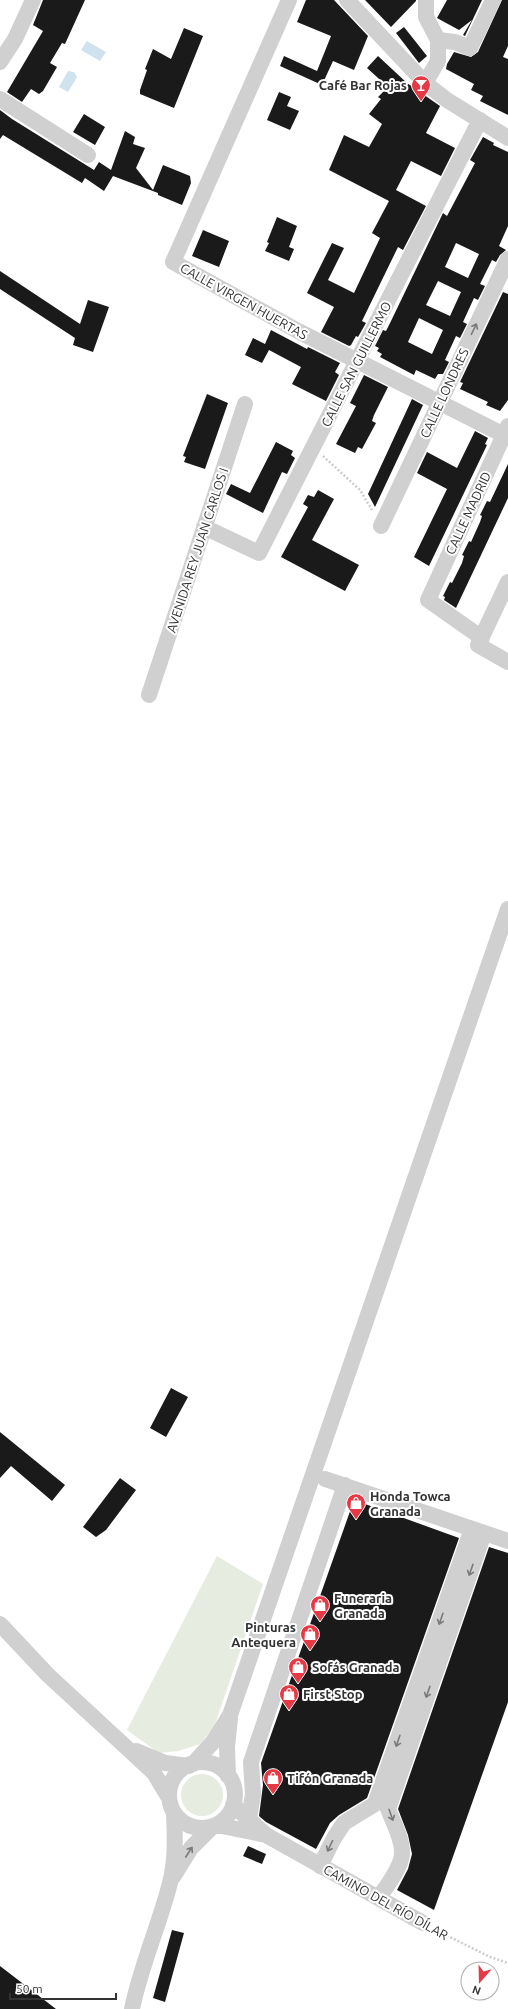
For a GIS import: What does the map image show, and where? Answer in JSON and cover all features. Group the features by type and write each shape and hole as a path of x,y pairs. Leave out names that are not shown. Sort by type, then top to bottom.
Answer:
{"street":[{"path":"0,62 15,39 33,0"},
{"name":"CALLE VIRGEN HUERTAS","path":"289,0 173,262 298,331 439,402 507,433"},
{"path":"347,0 425,83 508,138"},
{"path":"425,83 438,61 438,40 426,17 426,0"},
{"path":"438,40 455,42 470,48 493,0"},
{"path":"0,99 88,156"},
{"name":"CALLE SAN GUILLERMO","path":"204,527 259,553 480,120"},
{"name":"CALLE LONDRES","path":"381,526 508,259"},
{"name":"AVENIDA REY JUAN CARLOS I","path":"149,695 245,404"},
{"name":"CALLE MADRID","path":"480,642 428,600 507,433"},
{"path":"508,582 480,642 508,662"},
{"path":"132,2009 138,1981 170,1882 174,1856 170,1788 180,1771 191,1765 213,1742 230,1715 508,909"},
{"path":"325,1478 508,1541"},
{"path":"249,1820 253,1794 251,1762 345,1485"},
{"path":"320,1866 334,1838 344,1823 375,1804 478,1531"},
{"path":"379,1898 397,1868 402,1855 401,1844 388,1809 478,1531"},
{"path":"0,1624 48,1675 154,1773 181,1820 189,1825 199,1828 215,1825"},
{"path":"228,1776 227,1747 230,1715"},
{"path":"128,1748 165,1763 191,1765 202,1763 212,1764 221,1769 233,1784 235,1795 234,1805 227,1816 215,1825 191,1848 170,1882"},
{"name":"CAMINO DEL RÍO DÍLAR","path":"234,1805 266,1835 423,1923"},
{"name":"CAMINO DEL RÍO DÍLAR","path":"215,1825 266,1835"}],"path":[{"path":"313,447 360,490 381,526"},
{"name":"CAMINO DEL RÍO DÍLAR","path":"423,1923 490,1957 508,1963"}],"shaded area":[{"path":"217,1556 263,1584 214,1727 200,1744 178,1751 159,1753 127,1730"},
{"path":"202,1774 217,1780 223,1795 217,1810 202,1816 187,1810 181,1795 187,1780"}],"water":[{"path":"87,41 106,52 100,61 81,50"},
{"path":"68,71 74,72 77,77 68,92 59,87"}],"building":[{"path":"43,0 85,0 65,44 62,43 50,63 57,67 43,91 39,94 31,89 22,102 7,92 43,31 33,25"},
{"path":"306,0 334,0 368,36 354,70 333,61 322,85 280,66 284,56 317,71 331,36 297,22"},
{"path":"365,0 416,0 416,1 391,27"},
{"path":"447,0 482,0 465,36 463,35 472,20 459,30 437,18"},
{"path":"502,0 508,0 508,46 503,57 508,59 508,115 480,101 483,96 471,90 474,84 446,69 447,64 454,52 471,57 478,52"},
{"path":"404,27 427,56 419,63 396,33"},
{"path":"184,28 203,36 174,108 140,94 140,90 147,70 145,69 153,49 171,59"},
{"path":"378,56 407,83 440,106 426,133 455,148 441,176 411,161 396,190 426,206 403,250 398,247 362,321 366,323 358,337 356,336 349,346 321,332 334,307 307,293 332,243 344,248 328,280 354,293 380,238 372,233 389,201 329,170 344,135 369,147 382,124 369,114 381,99 378,97 388,87 367,68"},
{"path":"279,92 291,97 287,106 299,111 290,130 267,120"},
{"path":"0,110 94,170 99,162 111,170 125,131 135,137 133,144 145,148 136,168 153,190 163,165 190,176 191,183 182,205 158,195 158,193 113,176 104,191 85,178 82,183 3,135 0,139"},
{"path":"84,114 105,127 95,145 73,132"},
{"path":"483,137 494,143 493,145 508,152 508,226 499,246 506,250 500,255 496,262 492,260 480,284 485,286 478,300 474,298 463,322 467,324 460,338 456,336 445,360 449,362 443,374 438,374 435,379 416,370 414,375 380,357 382,354 377,351 379,348 375,346 383,330 386,331 443,213 447,216 475,163 470,160","holes":["456,243 479,254 468,278 445,267","438,281 461,292 450,316 426,305","419,318 443,330 432,354 408,342"]},
{"path":"277,217 297,226 289,247 294,249 289,261 265,251"},
{"path":"203,230 229,241 219,267 192,256"},
{"path":"0,271 80,324 88,300 109,307 93,352 73,345 75,338 0,289"},
{"path":"503,292 508,294 508,400 500,411 486,405 488,402 460,389 463,383 460,382"},
{"path":"271,330 307,349 308,347 340,363 335,372 339,375 326,401 292,384 301,367 269,350 262,363 245,355 253,338 265,344"},
{"path":"364,375 388,387 372,421 376,423 362,449 358,447 355,453 336,444 356,406 350,403"},
{"path":"207,394 228,403 205,469 184,462 186,457 183,456"},
{"path":"412,399 423,405 375,507 368,494"},
{"path":"475,431 488,438 485,444 487,445 429,566 414,557 447,489 417,473 427,452 457,468"},
{"path":"276,442 293,451 291,455 295,458 287,474 282,472 263,513 226,494 231,484 250,493"},
{"path":"508,464 508,498 456,608 444,600 445,597 443,596 450,582 452,583 462,563 464,556 462,555 469,541 471,542 480,522 482,516 480,515 487,501 490,502"},
{"path":"318,490 334,499 312,540 359,565 345,591 281,557 308,507 303,504 308,495 314,497"},
{"path":"171,1388 188,1397 166,1437 150,1428"},
{"path":"0,1432 65,1485 52,1501 11,1466 0,1478"},
{"path":"120,1478 136,1490 106,1530 96,1537 83,1527"},
{"path":"354,1500 459,1538 367,1798 339,1815 330,1823 316,1849 266,1822 259,1816 263,1785 261,1763"},
{"path":"489,1547 508,1553 508,1702 434,1910 397,1890 408,1869 412,1854 408,1835 398,1809"},
{"path":"248,1846 266,1854 262,1864 243,1856"},
{"path":"172,1930 184,1933 165,2002 153,1998"},
{"path":"0,1966 56,2009 0,2009"}],"place":[{"name":"Café Bar Rojas","path":"421,102"},
{"name":"Honda Towca Granada","path":"356,1520"},
{"name":"Funeraria Granada","path":"320,1622"},
{"name":"Pinturas Antequera","path":"310,1651"},
{"name":"Sofás Granada","path":"298,1684"},
{"name":"First Stop","path":"289,1711"},
{"name":"Tifón Granada","path":"273,1795"}]}
